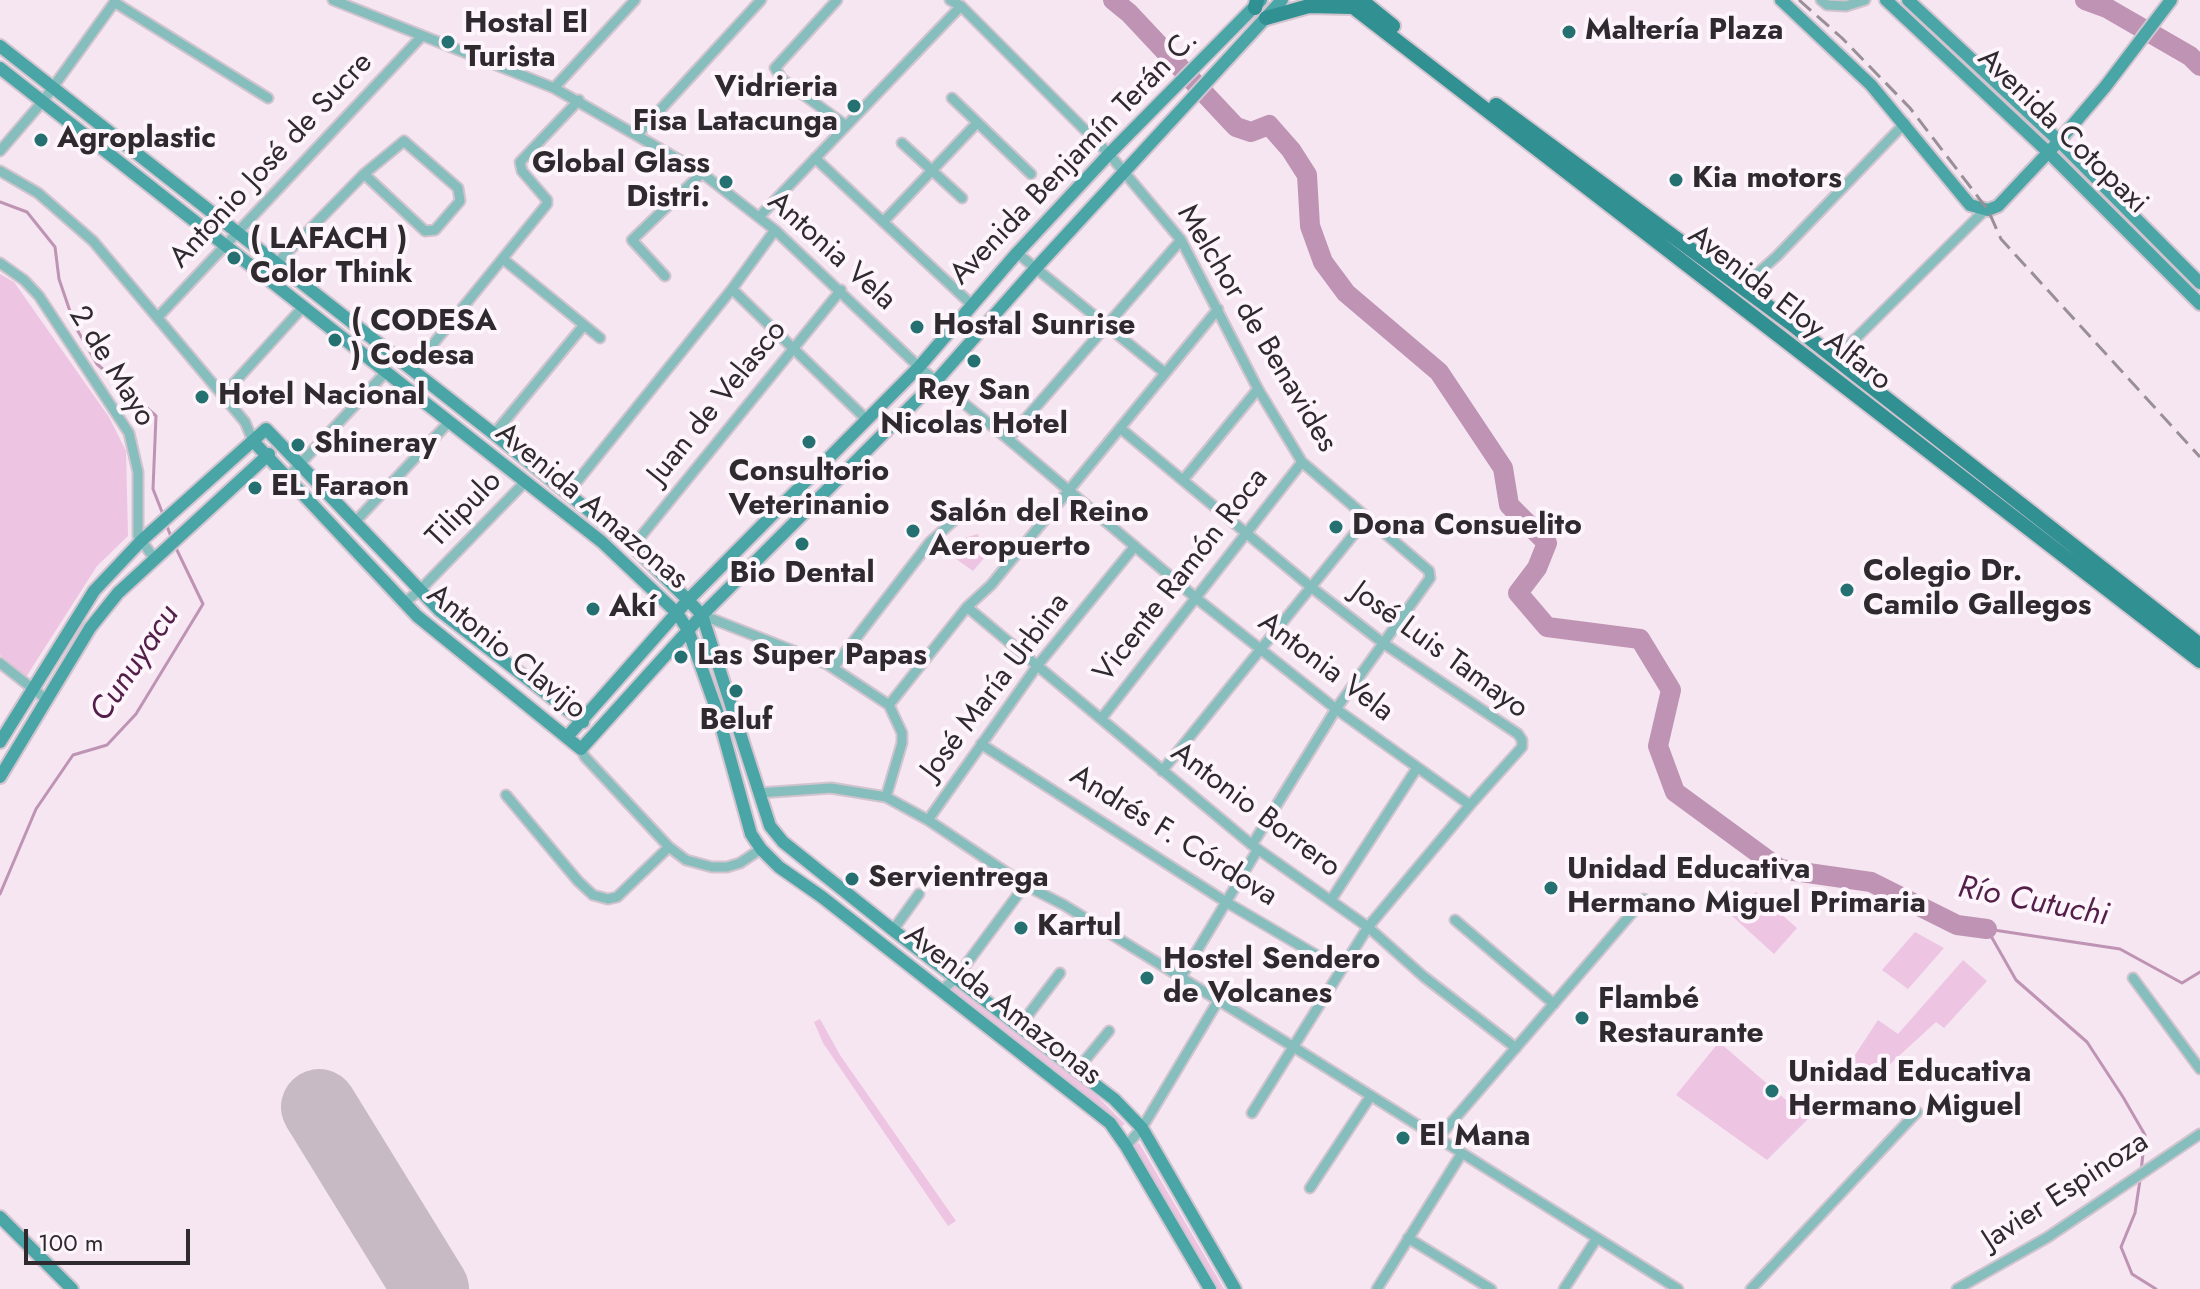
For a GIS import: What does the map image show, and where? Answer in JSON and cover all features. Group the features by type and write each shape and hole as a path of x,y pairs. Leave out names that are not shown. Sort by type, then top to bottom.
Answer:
{"main road":[{"name":"Avenida Benjamín Terán C.","path":"567,737 688,600 919,367 971,304 1112,152 1244,19 1260,6 1282,0"},
{"path":"1781,0 1818,32 1905,123 1970,205 1985,210 1998,206 2049,153 2105,87 2171,0"},
{"name":"Avenida Cotopaxi","path":"1886,0 2049,153 2200,304"},
{"name":"Avenida Cotopaxi","path":"1908,0 2059,141 2200,283"},
{"path":"1260,6 1352,2"},
{"name":"Avenida Eloy Alfaro","path":"1352,2 1836,358 2200,645"},
{"name":"Avenida Eloy Alfaro","path":"1352,2 2200,661"},
{"name":"Avenida Benjamín Terán C.","path":"581,749 702,615 937,380 1253,32 1260,6"},
{"name":"Avenida Amazonas","path":"0,46 494,434 633,546 688,600 702,615 770,826 783,842 893,930 1114,1099 1142,1128 1235,1289"},
{"name":"Avenida Amazonas","path":"0,68 620,558 677,613 688,630 717,711 751,834 761,849 779,867 1110,1123 1210,1289"},
{"path":"0,742 94,591 141,541 266,429"},
{"name":"Antonio Clavijo","path":"266,429 440,611 583,722"},
{"name":"Antonio Clavijo","path":"253,441 404,603 581,749"},
{"path":"0,777 90,628 118,593 280,444"},
{"path":"0,1217 72,1289"}],"street":[{"name":"Antonia Vela","path":"333,0 554,88 702,173 775,230 919,367 1196,598 1336,709 1470,805"},
{"path":"554,88 635,0"},
{"path":"638,134 761,0"},
{"path":"837,0 776,64 776,71 782,79 845,125"},
{"name":"Melchor de Benavides","path":"950,0 961,6 1128,167 1181,240 1258,389 1302,462 1429,571 1430,578 1383,643"},
{"path":"1821,0 1827,5 1846,6 1865,0"},
{"path":"0,151 43,101 115,1 268,98"},
{"path":"759,217 961,6"},
{"name":"Antonio José de Sucre","path":"158,317 421,37"},
{"path":"952,98 1031,174"},
{"path":"412,370 547,202 522,171 520,162 579,100"},
{"path":"883,222 977,123"},
{"path":"1742,287 1777,256 1905,123"},
{"path":"277,263 364,174 406,142 458,188 460,201 435,230 425,231 364,174"},
{"path":"902,143 962,198"},
{"path":"815,158 971,304"},
{"name":"Antonio Clavijo","path":"0,171 38,193 93,241 245,422 253,441"},
{"path":"665,276 632,240 702,173"},
{"path":"1836,358 1985,210"},
{"path":"567,494 732,289 775,230"},
{"path":"1008,439 1181,240"},
{"path":"1017,253 1165,373"},
{"path":"503,259 600,338"},
{"name":"2 de Mayo","path":"0,263 24,280 39,296 129,433 138,472 137,532 141,541"},
{"path":"732,289 866,419"},
{"name":"Juan de Velasco","path":"633,546 841,290"},
{"path":"223,395 303,307"},
{"path":"889,705 967,607 991,585 1218,309"},
{"path":"494,434 584,325"},
{"path":"286,479 386,372"},
{"path":"1183,480 1258,389"},
{"name":"Antonio Clavijo","path":"245,422 266,429"},
{"path":"355,522 449,422"},
{"name":"José Luis Tamayo","path":"1120,428 1383,643 1518,734 1522,740 1522,747 1368,927 1252,1113"},
{"name":"Vicente Ramón Roca","path":"1101,719 1302,462"},
{"name":"Tilipulo","path":"404,603 525,482"},
{"path":"833,668 930,542 960,515"},
{"path":"1162,771 1367,518"},
{"path":"141,541 154,558"},
{"name":"José María Urbina","path":"928,820 1037,666 1135,546"},
{"name":"Antonio Borrero","path":"967,607 1255,847 1368,927 1423,976 1516,1048"},
{"path":"702,615 833,668 889,705 902,733 902,743 886,797"},
{"path":"1180,979 1336,709 1383,643"},
{"path":"0,663 46,699"},
{"name":"Andrés F. Córdova","path":"981,744 1226,902 1340,969"},
{"name":"Antonio Clavijo","path":"581,749 669,847 686,860 712,867 740,863 761,849"},
{"path":"1331,900 1417,768"},
{"path":"759,793 831,788 886,797 1292,1046 1678,1289"},
{"path":"506,795 593,895 608,899 617,897 669,847"},
{"path":"941,991 956,978 1025,885"},
{"path":"893,930 919,894"},
{"path":"1438,1138 1644,899"},
{"path":"1455,920 1554,1004"},
{"path":"1019,1027 1060,973"},
{"path":"2133,978 2200,1069"},
{"path":"1126,1146 1142,1128 1218,1001"},
{"path":"1077,1070 1109,1031"},
{"path":"1310,1188 1370,1097"},
{"path":"1751,1289 1917,1112"},
{"name":"Javier Espinoza","path":"1957,1289 2048,1237 2198,1136"},
{"path":"1377,1289 1462,1153"},
{"path":"1408,1238 1491,1289"},
{"path":"1564,1289 1597,1238"}],"shaded area":[{"path":"0,274 14,282 109,417 126,451 128,536 97,566 26,677 0,655"},
{"path":"978,534 985,557 973,571 945,551 957,540"},
{"path":"1756,892 1797,928 1774,954 1732,916"},
{"path":"1915,932 1944,948 1908,989 1882,970"},
{"path":"1963,960 1987,981 1944,1028 1936,1022 1877,1076 1866,1068 1853,1066 1853,1058 1878,1020 1898,1034"},
{"path":"951,984 1097,1096 1125,1124 1120,1127 1101,1107 946,991"},
{"path":"820,1019 840,1055 956,1221 948,1226 823,1043 814,1022"},
{"path":"1719,1042 1808,1119 1767,1160 1676,1095"},
{"path":"1139,1143 1224,1289 1218,1289 1132,1146"}],"waterway":[{"name":"Río Cutuchi","path":"1113,0 1129,13 1236,127 1251,132 1269,125 1291,150 1307,175 1310,226 1323,262 1346,293 1439,372 1503,468 1509,505 1547,543 1537,568 1518,593 1547,627 1640,639 1671,690 1658,746 1675,792 1780,869 1871,882 1957,925 1987,929"},
{"path":"2085,0 2107,8 2190,56 2200,66"},
{"name":"Cunuyacu","path":"0,202 27,212 55,247 59,279 75,326 97,364 156,416 153,489 164,517"},
{"name":"Cunuyacu","path":"166,524 172,539"},
{"name":"Cunuyacu","path":"0,894 36,809 73,755 107,745 136,714 203,604 175,546"},
{"path":"1987,929 2016,980 2087,1042 2123,1097 2145,1135 2141,1172"},
{"name":"Río Cutuchi","path":"1987,929 2120,949 2182,983 2200,972"},
{"path":"2140,1180 2135,1213 2121,1247 2132,1274 2156,1289"}],"runway":[{"path":"319,1107 431,1289"}],"railway":[{"path":"1799,0 1842,38 1910,108 1988,210 2001,239 2200,457"}],"place":[{"name":"Maltería Plaza","path":"1569,32"},
{"name":"Hostal El Turista","path":"448,42"},
{"name":"Vidrieria Fisa Latacunga","path":"854,106"},
{"name":"Agroplastic","path":"41,140"},
{"name":"Kia motors","path":"1676,180"},
{"name":"Global Glass Distri.","path":"726,182"},
{"name":"( LAFACH ) Color Think","path":"234,258"},
{"name":"Hostal Sunrise","path":"917,327"},
{"name":"( CODESA ) Codesa","path":"335,340"},
{"name":"Rey San Nicolas Hotel","path":"974,361"},
{"name":"Hotel Nacional","path":"202,397"},
{"name":"Consultorio Veterinanio","path":"809,442"},
{"name":"Shineray","path":"298,445"},
{"name":"EL Faraon","path":"255,488"},
{"name":"Dona Consuelito","path":"1336,527"},
{"name":"Salón del Reino Aeropuerto","path":"913,531"},
{"name":"Bio Dental","path":"802,544"},
{"name":"Colegio Dr. Camilo Gallegos","path":"1847,590"},
{"name":"Akí","path":"593,609"},
{"name":"Las Super Papas","path":"681,657"},
{"name":"Beluf","path":"736,691"},
{"name":"Servientrega","path":"852,879"},
{"name":"Unidad Educativa Hermano Miguel Primaria","path":"1551,888"},
{"name":"Kartul","path":"1021,928"},
{"name":"Hostel Sendero de Volcanes","path":"1147,978"},
{"name":"Flambé Restaurante","path":"1582,1018"},
{"name":"Unidad Educativa Hermano Miguel","path":"1772,1091"},
{"name":"El Mana","path":"1403,1138"}]}
